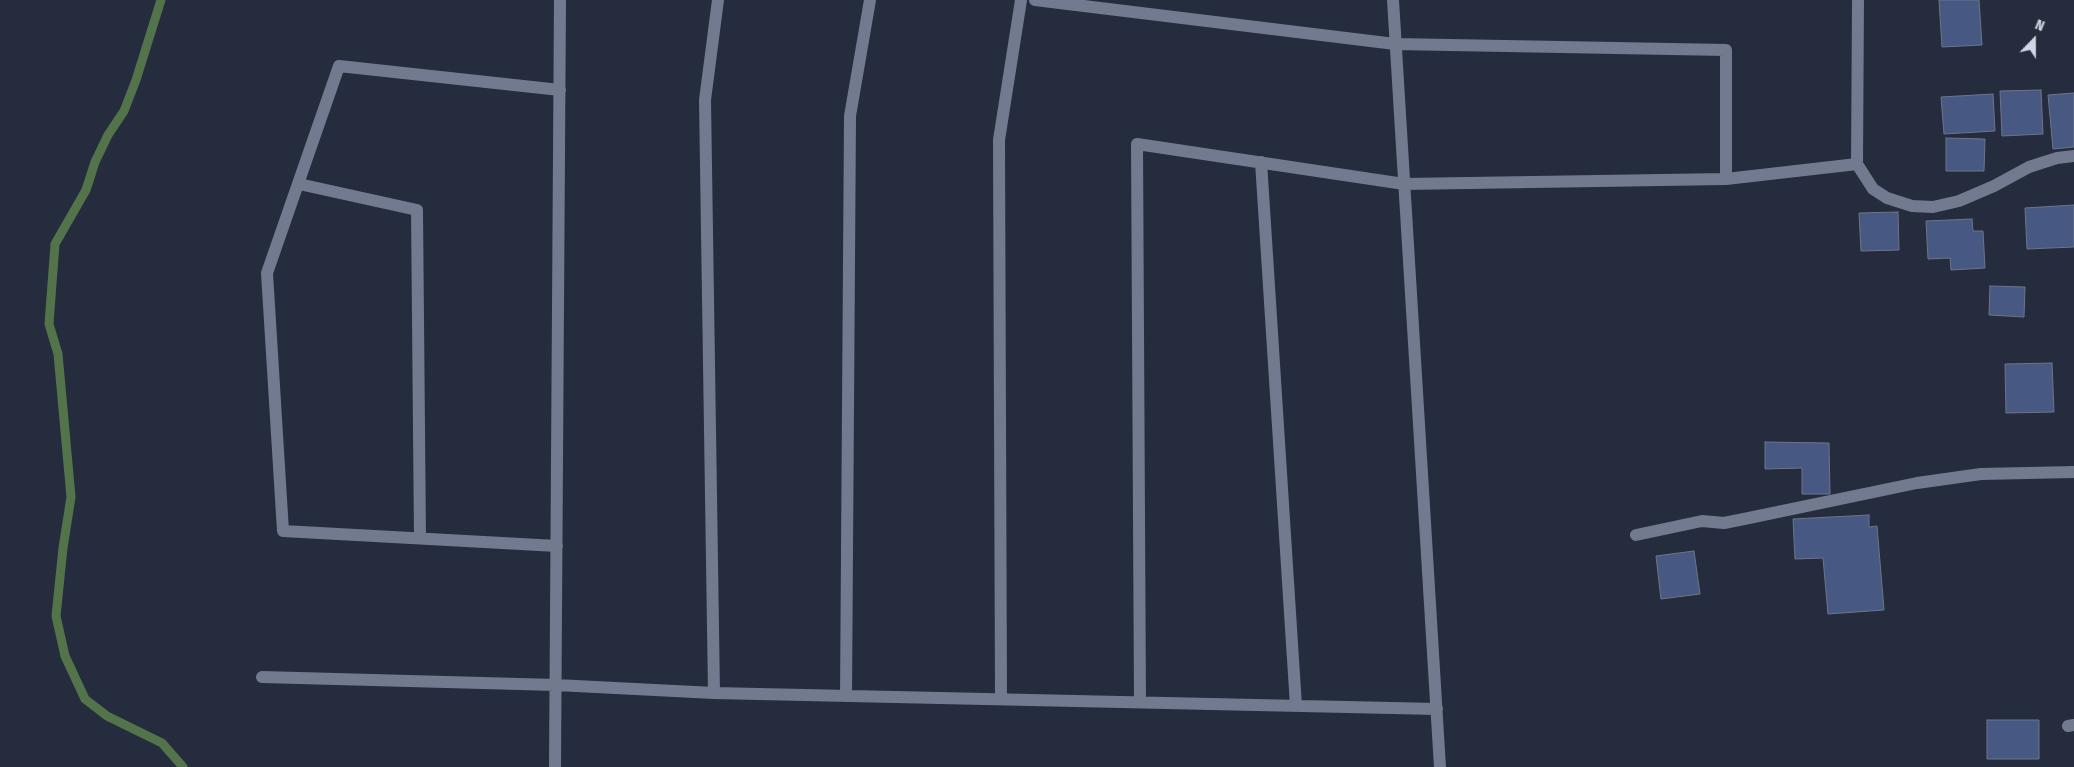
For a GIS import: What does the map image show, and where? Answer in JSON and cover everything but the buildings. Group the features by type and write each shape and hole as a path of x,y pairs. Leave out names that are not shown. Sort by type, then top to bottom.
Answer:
{"street":[{"path":"555,767 560,0"},
{"path":"714,693 705,100 718,0"},
{"path":"846,696 850,116 870,0"},
{"path":"1001,698 999,140 1021,0"},
{"path":"1035,0 1395,44 1726,50 1726,179"},
{"path":"1393,0 1440,767"},
{"path":"1858,0 1857,164 1873,188 1887,198 1912,206 1933,207 1959,201 1994,186 2029,167 2056,158 2074,156"},
{"path":"557,546 283,531 267,273 339,66 560,90"},
{"path":"1140,701 1137,144 1404,184 1726,179 1857,164"},
{"path":"1261,162 1296,706"},
{"path":"299,184 417,210 420,538"},
{"path":"1636,536 1702,521 1724,523 1944,479 1982,474 2074,472"},
{"path":"262,677 556,685 714,693 1437,709"}],"waterway":[{"path":"161,0 136,80 124,111 108,135 95,162 86,190 55,244 49,324 58,354 71,497 63,548 56,616 65,656 85,699 107,716 162,743 183,767"}]}
